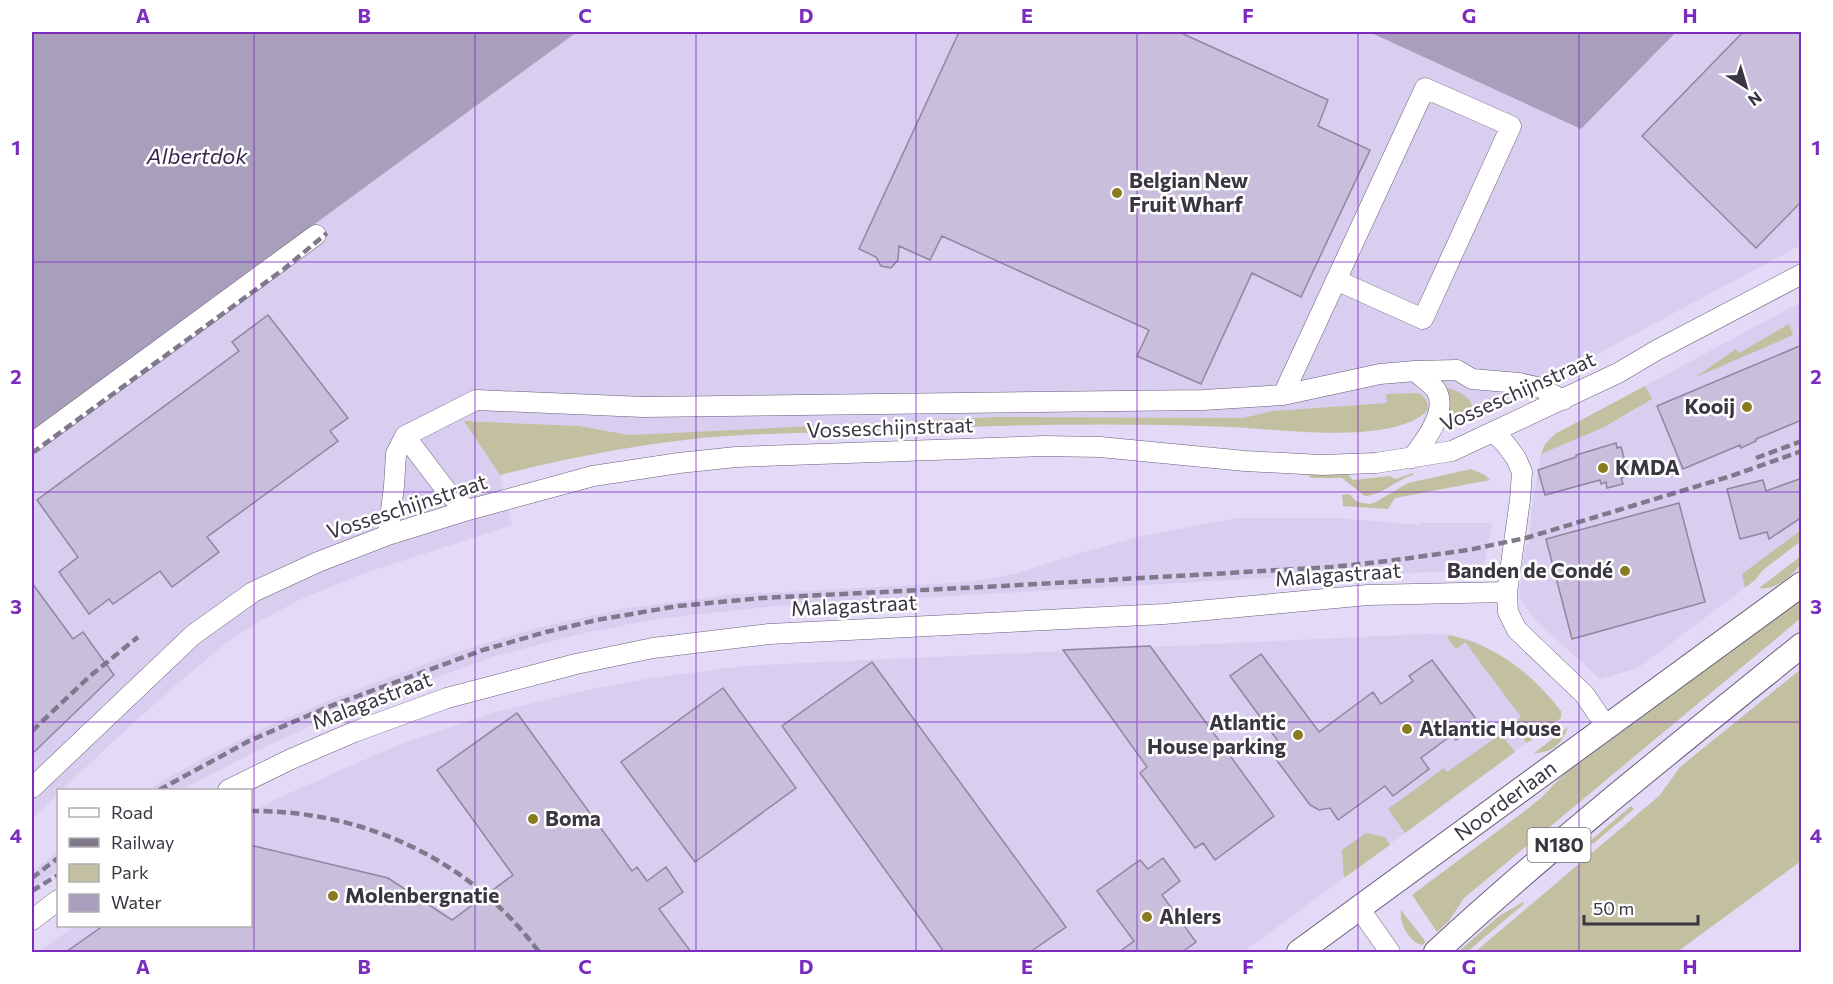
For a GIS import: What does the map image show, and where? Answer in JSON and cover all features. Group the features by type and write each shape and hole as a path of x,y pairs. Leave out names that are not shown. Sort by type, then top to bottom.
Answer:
{"main road":[{"name":"Noorderlaan","path":"1299,952 1802,584"},
{"name":"N180","path":"1436,952 1476,915 1802,645"}],"street":[{"path":"1282,395 1425,88 1511,126 1423,319 1336,280"},
{"path":"32,443 316,235"},
{"name":"Vosseschijnstraat","path":"32,788 174,652 211,620 253,592 280,578 388,535 468,510 593,476 736,457 1044,446 1100,447 1312,465 1376,463 1412,458 1452,450 1563,400 1802,274"},
{"path":"388,535 396,454 405,436 476,400 643,407 1203,400 1282,395 1380,374 1457,370 1472,379 1519,383 1541,388 1563,400"},
{"path":"1412,458 1431,431 1439,410 1437,391 1415,371"},
{"path":"1493,432 1510,450 1522,472 1507,592 1508,612 1517,630 1584,694 1606,726"},
{"path":"405,436 449,494 468,510"},
{"name":"Malagastraat","path":"230,789 333,741 447,698 576,664 653,648 769,634 1164,614 1368,595 1507,592"},
{"path":"32,920 57,901"},
{"path":"1359,908 1390,952"}],"shaded area":[{"path":"577,32 1369,32 1581,129 1676,32 1801,32 1801,245 1519,396 1472,417 1445,426 1423,429 1423,416 1428,410 1386,394 1388,403 1273,411 1243,418 997,417 629,435 579,426 465,421 500,475 512,525 362,574 303,598 260,621 226,643 176,685 63,789 57,789 57,795 32,819 32,431"},
{"path":"1801,302 1801,541 1763,570 1755,580 1638,668 1600,679 1535,620 1521,600 1519,592 1525,545 1529,544 1532,506 1541,454 1629,413 1651,399 1645,386"},
{"path":"1237,518 1337,518 1421,525 1421,523 1492,523 1485,561 1480,567 1468,571 1283,577 776,606 655,619 580,634 495,656 338,714 256,751 184,789 150,789 192,764 264,728 335,698 457,652 537,628 622,609 728,595 989,579 1018,573 1142,536"},
{"path":"1426,634 1450,635 1474,641 1502,656 1528,675 1561,711 1561,718 1243,952 38,952 74,927 252,927 252,812 274,800 400,744 495,712 587,690 651,678 743,666"},
{"path":"57,852 57,871 32,889 32,871"}],"green space":[{"path":"1789,324 1793,335 1694,378 1736,349 1739,353"},
{"path":"1645,386 1652,399 1604,427 1541,454 1545,444 1555,434"},
{"path":"1447,388 1465,396 1472,409 1464,417 1446,422"},
{"path":"1419,393 1426,400 1428,410 1412,421 1363,432 1334,433 1186,425 1095,424 753,435 638,446 500,475 464,421 579,426 629,435 997,417 1243,418 1273,411 1387,403 1386,394"},
{"path":"1471,469 1485,475 1490,480 1395,498 1388,509 1343,506 1342,495 1349,494 1357,502 1370,504 1408,483"},
{"path":"1413,473 1383,490 1365,496 1342,478 1311,478 1308,475 1347,474 1353,480 1390,476 1395,479"},
{"path":"1801,530 1801,541 1763,570 1745,588 1742,574"},
{"path":"1801,556 1801,564 1788,578 1777,585 1759,588"},
{"path":"1801,600 1801,618 1464,898 1449,921 1437,932 1412,895 1526,810 1564,774"},
{"path":"1450,635 1483,647 1512,663 1550,697 1561,711 1561,718 1527,743 1513,724 1521,717 1465,642 1456,649 1447,637"},
{"path":"1801,669 1801,861 1677,952 1475,952 1659,796 1680,767"},
{"path":"1568,727 1556,746 1540,753 1534,753"},
{"path":"1501,734 1515,752 1405,833 1388,809 1444,768 1447,772"},
{"path":"1631,806 1634,809 1593,844 1590,841"},
{"path":"1366,833 1385,837 1390,845 1344,878 1342,850"},
{"path":"1523,902 1524,904 1467,952 1458,952 1499,916"},
{"path":"1401,910 1426,942 1422,945 1413,940 1406,931"}],"water":[{"name":"Albertdok","path":"32,32 577,32 32,431"},
{"path":"1369,32 1676,32 1581,129"}],"building":[{"name":"Belgian New Fruit Wharf","path":"959,32 1179,32 1328,100 1318,126 1370,150 1301,297 1252,273 1201,384 1137,356 1149,330 942,236 930,260 899,246 898,260 891,268 881,266 876,257 859,249"},
{"path":"1743,32 1802,32 1802,201 1756,248 1642,136"},
{"path":"268,315 348,418 330,431 338,441 207,537 219,552 172,587 160,571 113,604 109,599 89,614 59,572 78,557 37,500 239,351 232,342"},
{"name":"Kooij","path":"1802,345 1802,420 1756,439 1741,448 1740,445 1683,469 1657,406"},
{"name":"KMDA","path":"1616,443 1617,448 1621,447 1629,476 1621,478 1623,484 1607,488 1606,482 1601,484 1600,480 1545,495 1538,470"},
{"path":"1802,478 1802,517 1769,539 1767,532 1740,539 1727,489 1763,480 1766,491"},
{"name":"Banden de Condé","path":"1679,503 1705,602 1572,639 1546,539"},
{"path":"32,583 73,639 83,632 114,675 32,754"},
{"path":"1150,646 1274,816 1215,860 1203,843 1195,848 1140,773 1147,767 1063,650"},
{"path":"1261,654 1319,732 1373,692 1381,704 1413,681 1409,676 1432,660 1479,723 1456,740 1452,735 1421,758 1429,769 1393,796 1385,786 1338,820 1330,808 1319,810 1310,805 1275,758 1273,750 1278,741 1230,676"},
{"path":"872,662 1066,927 1030,952 944,952 782,726"},
{"path":"723,688 796,788 695,862 621,762"},
{"path":"517,713 632,871 637,867 647,881 666,867 683,892 659,909 691,952 66,952 102,927 252,927 252,845 388,878 452,920 513,875 437,770"},
{"name":"Ahlers","path":"1163,858 1180,881 1162,895 1196,942 1182,952 1119,952 1134,941 1097,891 1140,860 1148,869"}],"railway":[{"path":"32,453 284,269 327,233"},
{"path":"1756,458 1802,441"},
{"path":"161,789 249,741 328,707 483,650 597,620 678,606 762,598 1332,567 1468,550 1526,538 1731,476 1802,451"},
{"path":"32,731 90,676 138,637"},
{"path":"252,811 292,813 334,820 374,831 412,847 448,867 481,891 512,919 539,952"},
{"path":"32,878 57,859"},
{"path":"32,891 57,876"}],"place":[{"name":"Belgian New Fruit Wharf","path":"1117,193"},
{"name":"Kooij","path":"1747,407"},
{"name":"KMDA","path":"1603,468"},
{"name":"Banden de Condé","path":"1625,571"},
{"name":"Atlantic House","path":"1407,729"},
{"name":"Atlantic House parking","path":"1298,735"},
{"name":"Boma","path":"533,819"},
{"name":"Molenbergnatie","path":"333,896"},
{"name":"Ahlers","path":"1147,917"}]}
